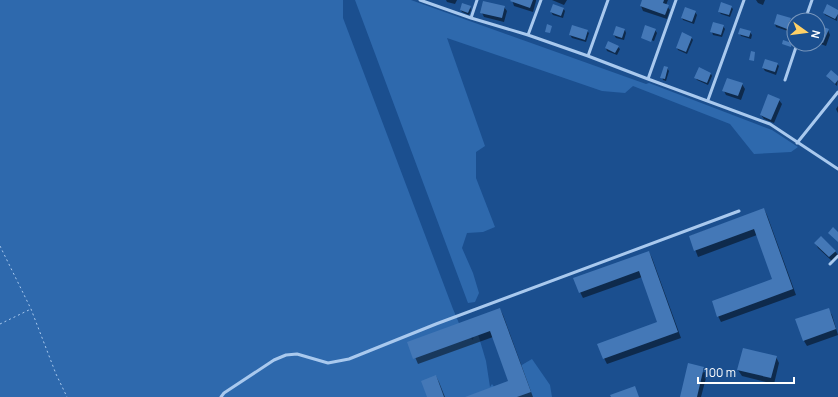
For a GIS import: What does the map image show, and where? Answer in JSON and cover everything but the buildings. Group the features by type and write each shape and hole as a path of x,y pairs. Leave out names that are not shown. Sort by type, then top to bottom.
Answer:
{"lane":[{"path":"420,0 588,56 770,124 838,170"},
{"path":"471,18 477,0"},
{"path":"528,35 541,0"},
{"path":"588,56 608,0"},
{"path":"648,79 676,0"},
{"path":"708,100 744,0"},
{"path":"808,12 812,0"},
{"path":"785,80 794,52"},
{"path":"797,142 838,92"},
{"path":"221,397 230,389 274,360 297,354 328,363 349,359 436,324 739,211"},
{"path":"830,264 838,256"}],"path":[{"path":"0,246 32,309 56,374 67,397"},
{"path":"0,324 32,309"}],"shaded area":[{"path":"0,0 343,0 343,18 453,309 461,328 473,340 475,324 486,361 490,387 492,384 498,392 515,396 515,369 532,359 550,385 552,397 0,397"},
{"path":"355,0 411,0 646,84 649,83 772,130 798,147 791,152 754,154 730,124 633,86 625,93 602,91 447,38 485,146 476,152 476,178 495,227 483,232 467,233 462,248 473,273 479,293 475,302 468,303"}]}
